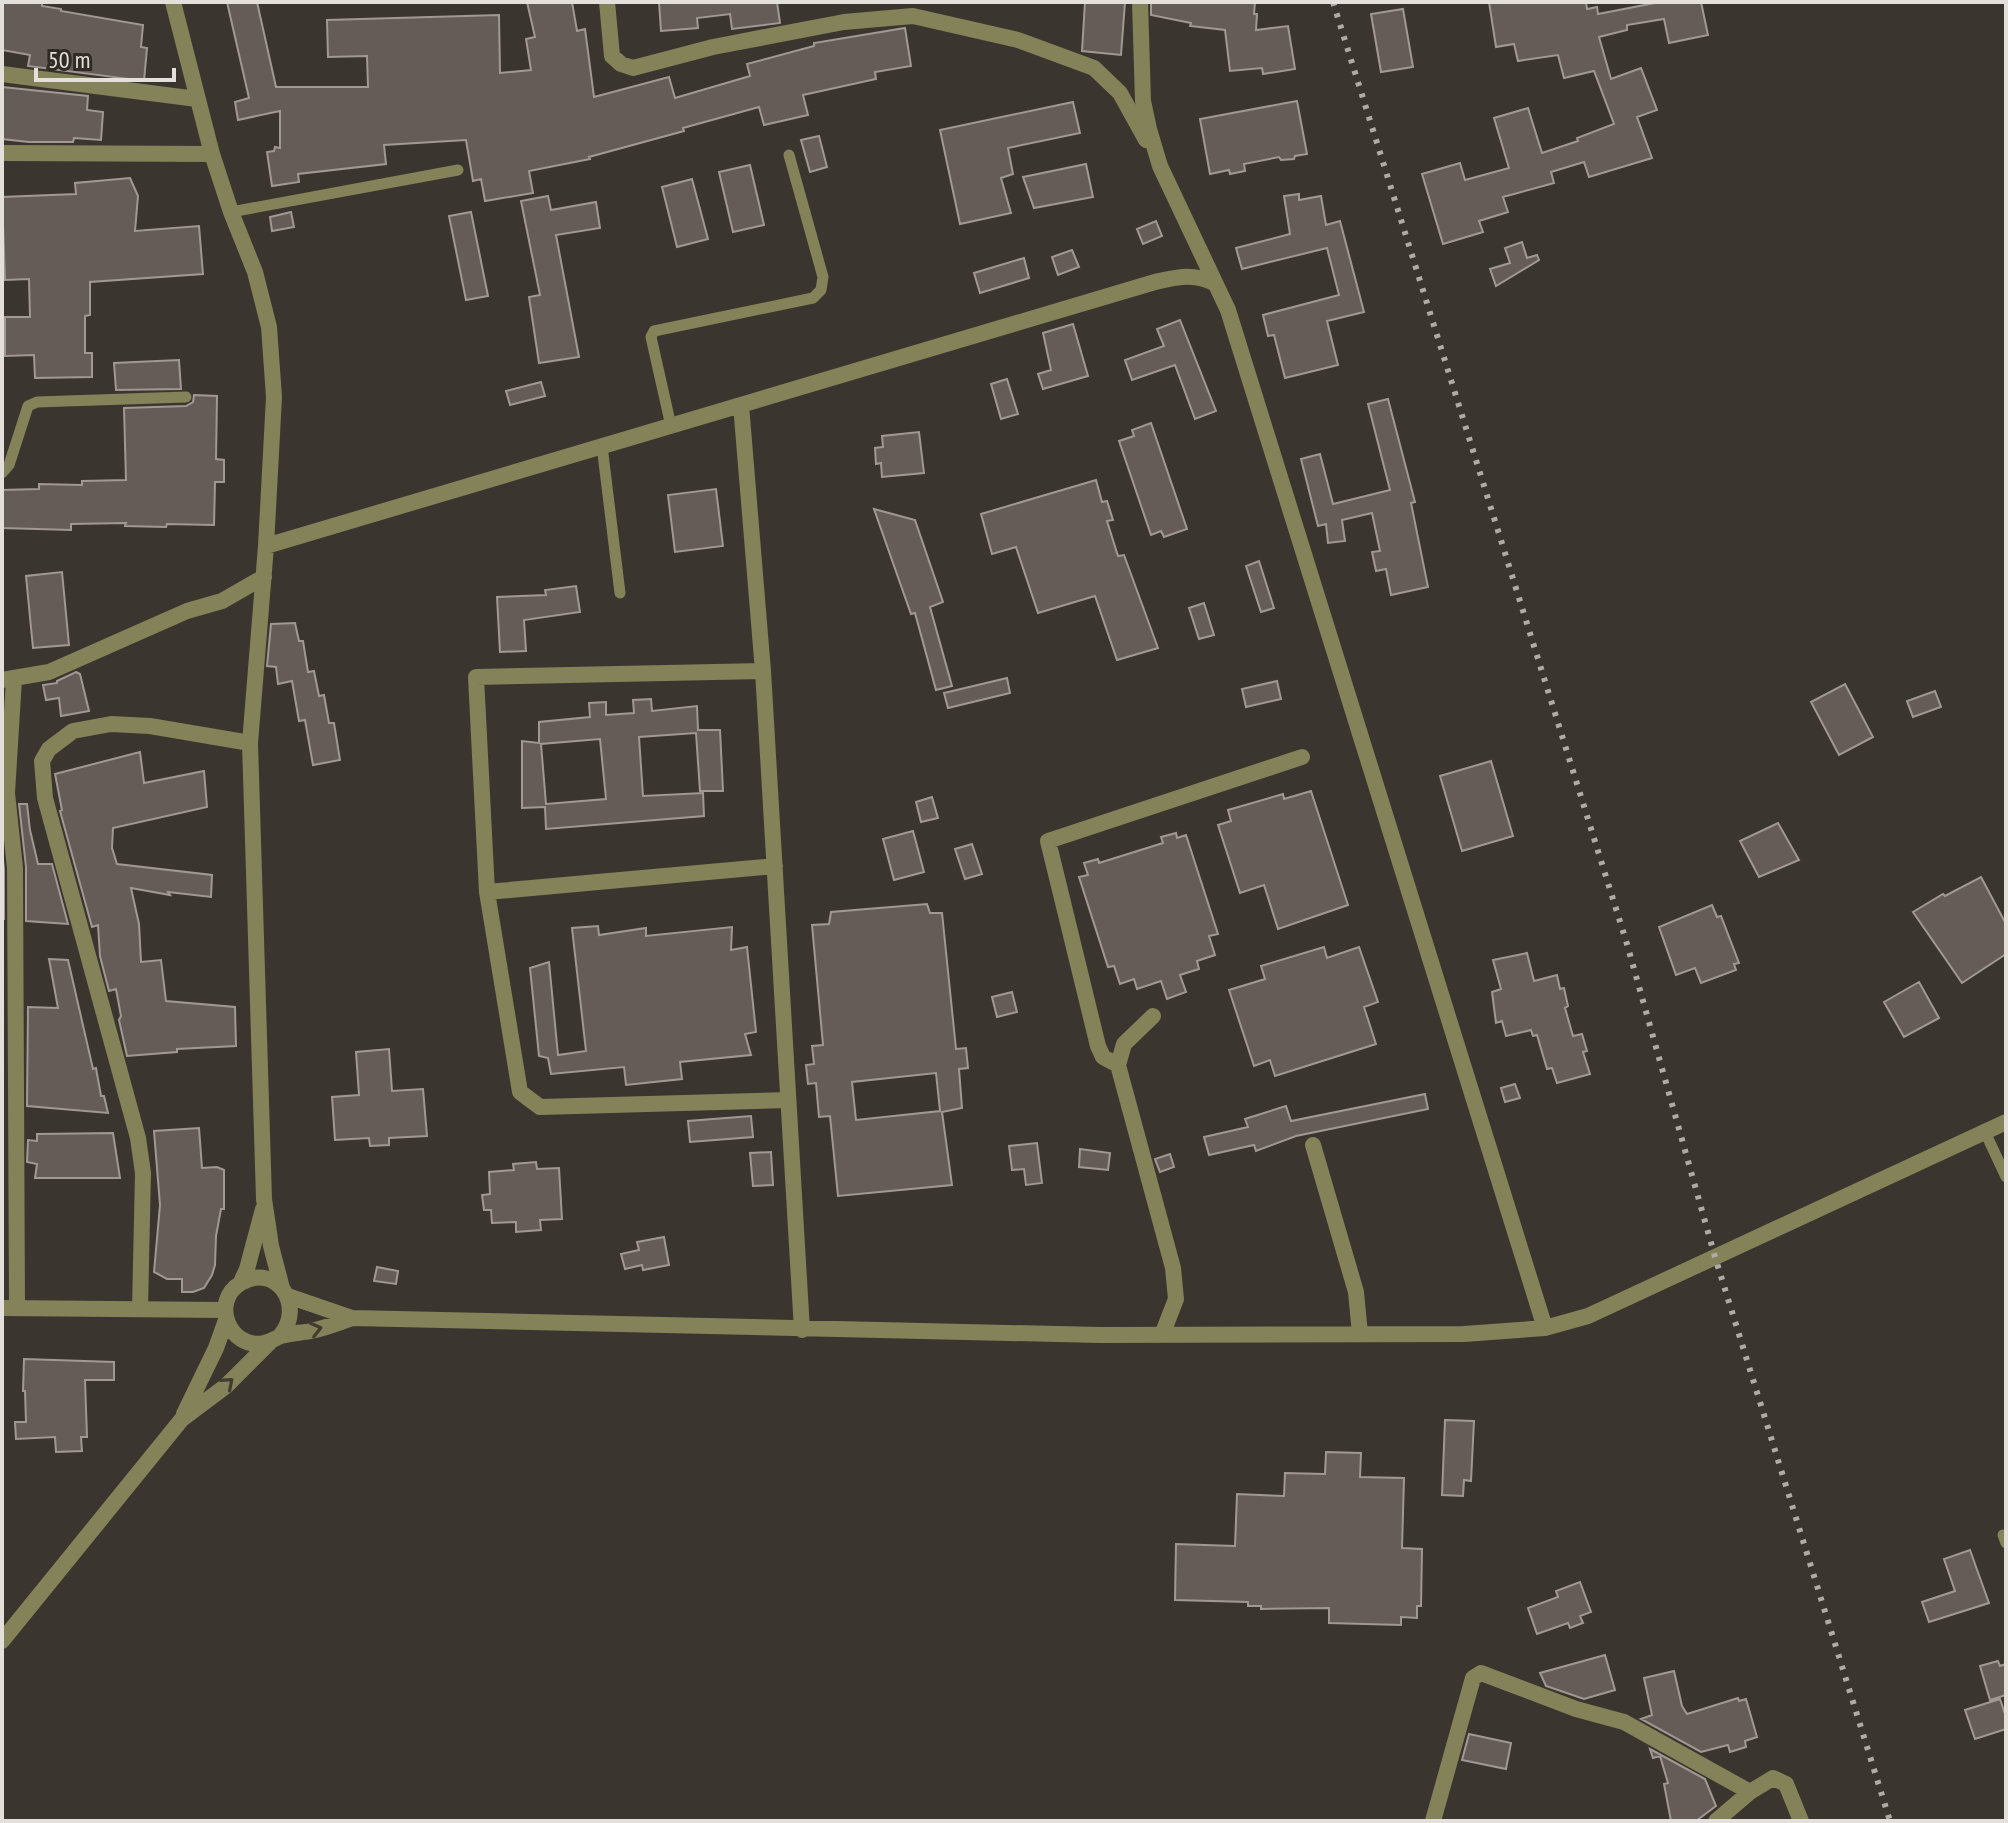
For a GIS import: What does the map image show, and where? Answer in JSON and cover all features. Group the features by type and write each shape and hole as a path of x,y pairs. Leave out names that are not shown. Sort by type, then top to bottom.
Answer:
{"street":[{"path":"173,2 212,154 255,272 269,327 274,397 264,577 250,743 264,1199 271,1246 291,1317 287,1328 226,1386 182,1419"},
{"path":"607,2 612,56 621,64 633,68 713,47 844,22 913,16 1018,40 1094,68 1120,93 1160,166 1228,310 1545,1328"},
{"path":"1140,2 1143,101 1160,166"},
{"path":"2,74 197,99"},
{"path":"2,153 212,154"},
{"path":"266,546 1155,282 1181,276 1200,276 1214,283"},
{"path":"741,405 763,671 802,1330"},
{"path":"225,1315 140,1309 10,1308 15,868 7,793 8,679 49,672 187,611 222,601 264,577"},
{"path":"763,671 476,677 487,892 520,1092 540,1107 788,1100"},
{"path":"140,1309 143,1173 138,1138 45,798 42,761 49,749 73,731 111,724 150,726 250,743"},
{"path":"1118,1065 1103,1057 1098,1046 1048,841 1302,757"},
{"path":"487,892 775,866"},
{"path":"1153,1016 1124,1044 1118,1065 1173,1268 1176,1299 1162,1335"},
{"path":"241,1282 263,1278 285,1292 352,1318 802,1330 1162,1335 1464,1334 1545,1328 1588,1316 2006,1122"},
{"path":"1313,1145 1356,1292 1360,1334"},
{"path":"2,1641 182,1419 216,1348 233,1289 241,1282 247,1269 264,1199"},
{"path":"225,1315 230,1330 247,1343 258,1344 352,1318"},
{"path":"1433,1821 1473,1678 1481,1673 1576,1709 1624,1722 1750,1792"},
{"path":"1716,1821 1750,1792 1773,1778 1786,1784 1801,1821"}],"lane":[{"path":"671,426 651,337 654,331 813,298 821,290 823,277 789,155"},
{"path":"231,212 458,170"},
{"path":"2,473 9,465 28,406 37,402 186,397"},
{"path":"602,446 620,593"},
{"path":"1985,1132 2006,1177"}],"building":[{"path":"2,2 42,2 42,6 61,11 143,25 141,47 147,48 144,81 28,66 30,55 2,50"},
{"path":"227,2 257,2 276,87 368,87 367,56 328,57 327,20 499,15 500,73 531,70 526,39 535,37 527,2 572,2 577,31 585,29 594,97 669,77 675,98 750,76 747,64 814,46 814,43 905,28 911,66 875,72 876,79 803,95 808,115 764,125 759,107 590,159 529,171 533,193 485,201 481,179 473,181 466,140 384,145 386,164 298,174 299,182 272,186 267,152 274,151 275,147 280,148 280,111 238,120 235,102 249,98"},
{"path":"659,2 777,2 780,23 732,29 730,14 697,18 698,28 661,31"},
{"path":"1085,2 1125,2 1121,55 1082,51"},
{"path":"1151,2 1255,2 1256,30 1288,26 1295,69 1263,74 1262,68 1230,71 1225,30 1190,26 1191,23 1151,15"},
{"path":"1489,2 1586,2 1587,9 1597,7 1598,14 1660,2 1701,2 1708,35 1669,43 1664,19 1627,25 1627,30 1599,37 1611,79 1641,68 1657,110 1637,117 1652,158 1589,177 1584,162 1551,172 1554,183 1503,197 1508,212 1479,221 1483,232 1443,244 1422,174 1460,163 1465,180 1509,168 1494,118 1528,108 1542,153 1614,124 1594,71 1564,78 1558,55 1518,61 1514,44 1496,47"},
{"path":"1403,9 1413,67 1381,72 1371,14"},
{"path":"2,87 88,96 87,110 103,112 101,140 74,138 73,142 29,142 2,139"},
{"path":"1297,101 1307,154 1295,156 1294,159 1281,160 1279,157 1244,164 1245,171 1210,174 1200,119"},
{"path":"1073,102 1080,133 1008,148 1013,174 1001,178 1011,213 960,224 940,130"},
{"path":"819,136 827,167 810,172 801,140"},
{"path":"1086,164 1093,197 1034,208 1023,177"},
{"path":"750,165 764,225 733,232 719,172"},
{"path":"130,178 138,196 135,231 199,226 203,274 90,282 90,315 85,316 85,353 92,353 92,377 35,378 34,355 5,356 5,317 30,317 29,279 5,280 2,197 76,194 75,183"},
{"path":"692,179 708,239 677,247 662,187"},
{"path":"1299,194 1299,200 1321,196 1326,225 1340,221 1364,312 1327,321 1338,365 1285,378 1274,335 1268,336 1263,315 1339,295 1327,248 1242,269 1236,248 1290,234 1284,196"},
{"path":"548,196 551,210 596,202 600,228 556,235 579,357 539,363 529,297 540,295 521,201"},
{"path":"291,212 294,227 272,231 270,217"},
{"path":"471,212 488,296 466,300 449,216"},
{"path":"1156,221 1162,236 1143,244 1137,229"},
{"path":"1522,242 1527,258 1537,255 1539,260 1496,286 1490,269 1510,263 1505,248"},
{"path":"1072,250 1079,267 1058,275 1052,257"},
{"path":"1024,258 1029,278 980,293 974,273"},
{"path":"1180,320 1216,411 1195,419 1175,365 1132,380 1125,360 1164,346 1157,329"},
{"path":"1073,324 1088,376 1043,389 1038,374 1051,370 1043,333"},
{"path":"179,360 181,389 116,390 114,363"},
{"path":"1007,379 1018,414 1001,419 991,384"},
{"path":"541,382 545,396 510,405 506,391"},
{"path":"194,395 217,396 216,459 224,460 224,482 215,482 214,525 125,526 126,523 71,524 71,530 2,528 2,490 39,489 39,484 82,485 82,481 126,480 124,408 186,406 193,402"},
{"path":"1388,399 1415,502 1411,503 1428,587 1391,595 1386,569 1376,571 1372,552 1380,551 1372,513 1342,520 1345,541 1328,543 1326,524 1318,526 1301,459 1320,454 1333,504 1390,490 1368,404"},
{"path":"1151,423 1187,529 1164,537 1161,531 1151,535 1119,441 1134,436 1132,430"},
{"path":"919,432 924,473 882,477 881,463 876,464 875,448 883,447 882,436"},
{"path":"1096,480 1102,502 1107,501 1113,520 1107,521 1118,556 1124,555 1158,648 1117,660 1095,596 1038,613 1016,547 992,554 981,514"},
{"path":"716,489 723,546 675,552 668,495"},
{"path":"874,509 915,520 943,602 930,607 952,686 936,690 915,613 911,614"},
{"path":"1259,561 1274,608 1261,612 1246,566"},
{"path":"62,572 69,645 33,648 26,576"},
{"path":"576,586 580,612 524,620 526,651 500,652 497,597 546,595 545,590"},
{"path":"1204,603 1214,635 1199,639 1189,608"},
{"path":"295,623 299,641 303,641 308,672 314,671 319,696 324,695 329,723 334,723 340,760 313,765 305,720 299,721 292,681 278,684 276,667 267,666 271,624"},
{"path":"76,672 80,674 89,711 61,716 59,698 46,700 43,685 57,683"},
{"path":"1007,678 1010,693 948,708 944,693"},
{"path":"1277,681 1281,699 1246,707 1242,689"},
{"path":"1845,684 1873,737 1839,755 1811,702"},
{"path":"1935,691 1941,707 1913,717 1907,701"},
{"path":"651,699 652,711 697,706 698,730 720,730 723,791 700,791 696,733 639,737 643,796 703,793 704,816 546,829 545,807 522,808 522,741 539,743 539,722 590,717 589,703 606,702 606,715 634,713 633,700","holes":["600,739 606,799 546,804 541,744"]},
{"path":"140,752 144,783 204,771 207,807 113,828 112,848 117,864 212,875 211,897 168,892 170,895 131,888 139,924 141,962 161,960 166,1001 235,1007 236,1046 177,1049 177,1052 127,1056 116,989 109,991 100,956 98,925 92,927 60,811 55,774"},
{"path":"1491,761 1513,836 1462,851 1440,776"},
{"path":"1311,791 1348,905 1278,929 1264,885 1240,893 1218,825 1231,821 1228,810 1283,794 1284,799"},
{"path":"932,797 938,818 921,822 916,802"},
{"path":"19,804 27,804 38,864 52,864 68,924 26,921 26,867"},
{"path":"1778,823 1799,860 1759,877 1740,841"},
{"path":"913,831 924,872 894,880 883,839"},
{"path":"1176,833 1177,838 1186,835 1218,934 1209,936 1215,955 1197,961 1199,969 1180,975 1186,992 1167,999 1161,981 1137,989 1134,979 1120,984 1114,966 1108,967 1079,877 1088,875 1084,863 1098,859 1099,863 1163,843 1161,837"},
{"path":"972,844 982,874 965,879 955,849"},
{"path":"2,850 4,869 4,919 2,919"},
{"path":"1981,877 2006,924 2006,954 1962,983 1913,912"},
{"path":"927,904 930,913 942,913 956,1049 966,1048 968,1068 959,1069 962,1108 942,1112 952,1185 838,1196 830,1116 819,1117 816,1083 808,1084 806,1065 814,1064 812,1046 823,1045 812,925 829,924 831,912","holes":["936,1073 940,1111 856,1120 852,1082"]},
{"path":"1712,905 1717,917 1721,916 1739,963 1734,964 1736,970 1701,983 1695,968 1676,975 1659,927"},
{"path":"598,926 599,935 646,928 646,936 732,927 731,950 747,947 756,1032 745,1034 751,1055 680,1062 682,1079 626,1085 624,1067 551,1074 548,1058 539,1056 530,968 549,962 558,1055 586,1051 572,928"},
{"path":"1324,947 1327,958 1359,947 1378,1002 1364,1007 1376,1044 1275,1076 1270,1060 1254,1066 1229,990 1265,979 1261,966"},
{"path":"1527,953 1534,981 1557,975 1560,989 1564,988 1568,1006 1565,1008 1573,1036 1582,1034 1587,1051 1583,1052 1590,1074 1557,1083 1552,1068 1547,1069 1537,1035 1533,1036 1531,1030 1506,1036 1502,1021 1496,1023 1492,992 1501,989 1493,960"},
{"path":"49,959 68,960 93,1069 96,1068 108,1113 27,1106 28,1007 58,1008"},
{"path":"1919,982 1939,1018 1904,1037 1884,1002"},
{"path":"1012,992 1017,1012 997,1017 992,997"},
{"path":"389,1049 392,1091 423,1089 427,1136 389,1138 389,1145 370,1146 369,1138 335,1140 332,1097 359,1095 356,1052"},
{"path":"1515,1084 1520,1098 1505,1102 1501,1088"},
{"path":"1425,1094 1428,1109 1296,1136 1256,1151 1254,1145 1209,1155 1204,1137 1248,1127 1245,1119 1286,1106 1291,1121"},
{"path":"751,1116 753,1137 690,1142 688,1121"},
{"path":"199,1128 202,1168 224,1170 224,1209 221,1209 216,1236 212,1275 204,1288 182,1292 182,1279 167,1279 154,1272 160,1205 154,1131"},
{"path":"113,1133 120,1178 35,1178 37,1164 27,1162 28,1140 37,1141 37,1134"},
{"path":"1037,1143 1042,1183 1026,1185 1024,1169 1012,1170 1009,1146"},
{"path":"1080,1149 1110,1153 1108,1170 1079,1167"},
{"path":"771,1152 773,1185 753,1186 750,1153"},
{"path":"1170,1154 1174,1167 1160,1172 1155,1159"},
{"path":"536,1162 537,1169 559,1168 562,1219 540,1220 541,1230 516,1232 516,1222 492,1223 491,1210 484,1210 482,1195 490,1194 489,1172 514,1170 513,1164"},
{"path":"664,1237 669,1265 643,1270 642,1265 625,1269 621,1254 639,1250 637,1242"},
{"path":"377,1267 398,1271 396,1284 374,1281"},
{"path":"24,1359 114,1362 114,1380 85,1380 87,1437 81,1437 82,1451 56,1452 55,1437 16,1439 15,1422 26,1422"},
{"path":"1445,1420 1474,1421 1471,1481 1464,1480 1463,1496 1442,1495"},
{"path":"1326,1452 1361,1453 1360,1477 1404,1478 1402,1548 1422,1549 1421,1606 1417,1606 1417,1618 1401,1617 1401,1625 1329,1623 1329,1608 1261,1609 1261,1606 1248,1606 1248,1602 1175,1600 1176,1544 1235,1546 1237,1494 1284,1496 1285,1473 1325,1474"},
{"path":"1970,1550 1989,1603 1929,1622 1922,1602 1955,1591 1944,1559"},
{"path":"1580,1582 1591,1612 1580,1616 1583,1623 1570,1628 1568,1623 1537,1634 1528,1608 1558,1597 1556,1591"},
{"path":"1605,1655 1615,1690 1584,1699 1546,1686 1540,1673"},
{"path":"1998,1661 2000,1666 2006,1664 2006,1695 1990,1700 1980,1666"},
{"path":"1674,1671 1682,1706 1687,1714 1738,1698 1739,1701 1746,1699 1757,1737 1745,1741 1746,1747 1730,1752 1728,1745 1701,1752 1641,1719 1652,1715 1644,1678"},
{"path":"2000,1699 2006,1729 1975,1739 1965,1710"},
{"path":"1469,1734 1511,1743 1506,1769 1462,1760"},
{"path":"1650,1749 1705,1779 1716,1806 1696,1821 1671,1821 1664,1784 1668,1783 1660,1756 1653,1758"}],"railway":[{"path":"1333,2 1627,944 1715,1257 1890,1821"}]}
